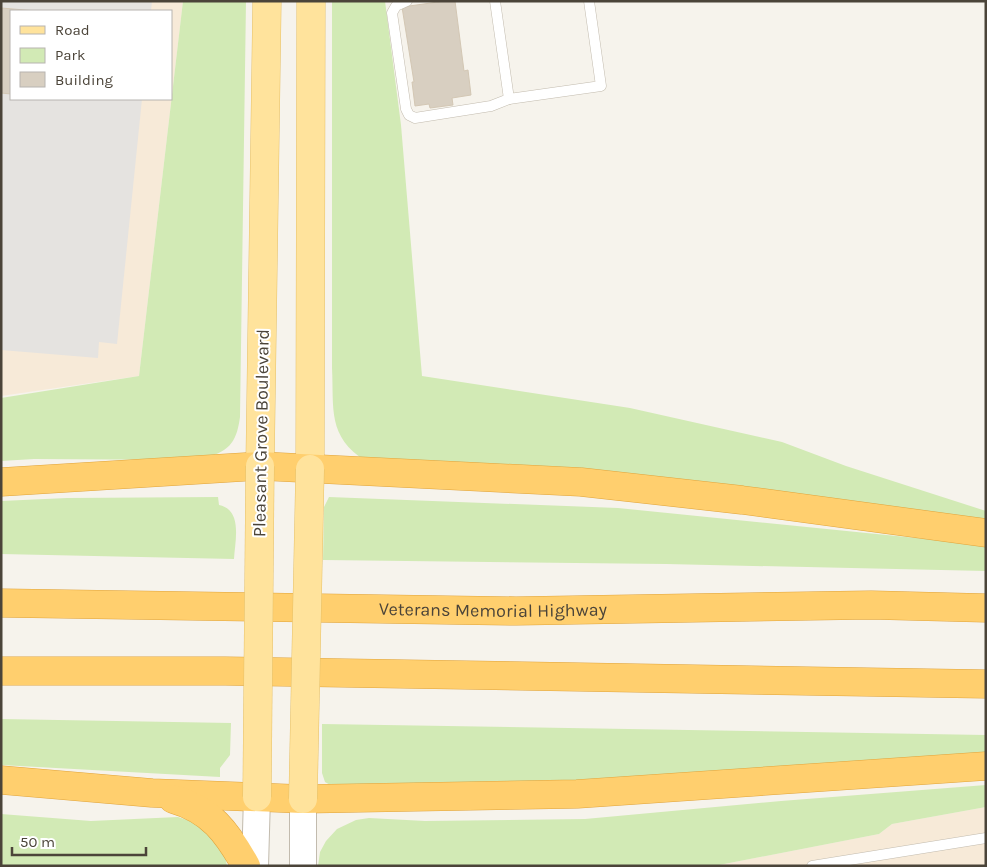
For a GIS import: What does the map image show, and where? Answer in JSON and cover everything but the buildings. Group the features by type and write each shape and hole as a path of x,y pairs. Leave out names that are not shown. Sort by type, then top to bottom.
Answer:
{"highway":[{"path":"1,482 260,466 581,482 742,500 986,533"},
{"name":"Veterans Memorial Highway","path":"1,603 516,612 871,605 986,608"},
{"path":"1,671 235,671 986,684"},
{"path":"1,780 152,792 303,798 577,794 986,766"},
{"path":"152,792 183,802 211,817 224,831 246,866"}],"main road":[{"name":"Pleasant Grove Boulevard","path":"257,797 267,1"},
{"path":"303,798 310,468 311,1"}],"street":[{"name":"Pleasant Grove Boulevard","path":"255,866 257,797"},
{"path":"303,798 303,866"}],"lane":[{"path":"407,1 396,6 392,13 406,110 409,115 415,118 490,106 509,100 601,86 589,1"},
{"path":"495,1 509,100"},
{"path":"812,866 986,838"}],"shaded area":[{"path":"1,1 183,1 172,95 172,10 10,10 10,100 171,100 139,376 1,396"},
{"path":"1,1 152,1 151,10 25,10 1,8"},
{"path":"1,93 10,94 10,100 142,100 117,344 99,342 98,358 1,350"},
{"path":"986,807 986,866 714,866 879,834 892,824"}],"green space":[{"path":"183,1 246,1 240,417 236,435 224,450 202,460 34,459 1,461 1,398 139,376"},
{"path":"332,1 385,1 401,125 422,376 630,408 782,442 846,466 986,511 986,522 832,503 717,483 632,474 366,461 353,452 339,432 333,409"},
{"path":"218,497 219,505 227,508 235,520 234,559 1,554 1,501 67,498"},
{"path":"329,497 618,508 986,545 986,571 666,564 323,560 324,507"},
{"path":"1,719 231,723 230,755 220,768 220,777 1,765"},
{"path":"322,724 986,735 986,753 546,786 332,786 325,782 322,773"},
{"path":"986,785 986,807 892,824 879,834 714,866 318,866 320,852 326,841 337,829 356,820 369,818 425,821 585,819"},
{"path":"1,814 91,821 178,817 199,824 224,850 227,866 1,866"}]}
